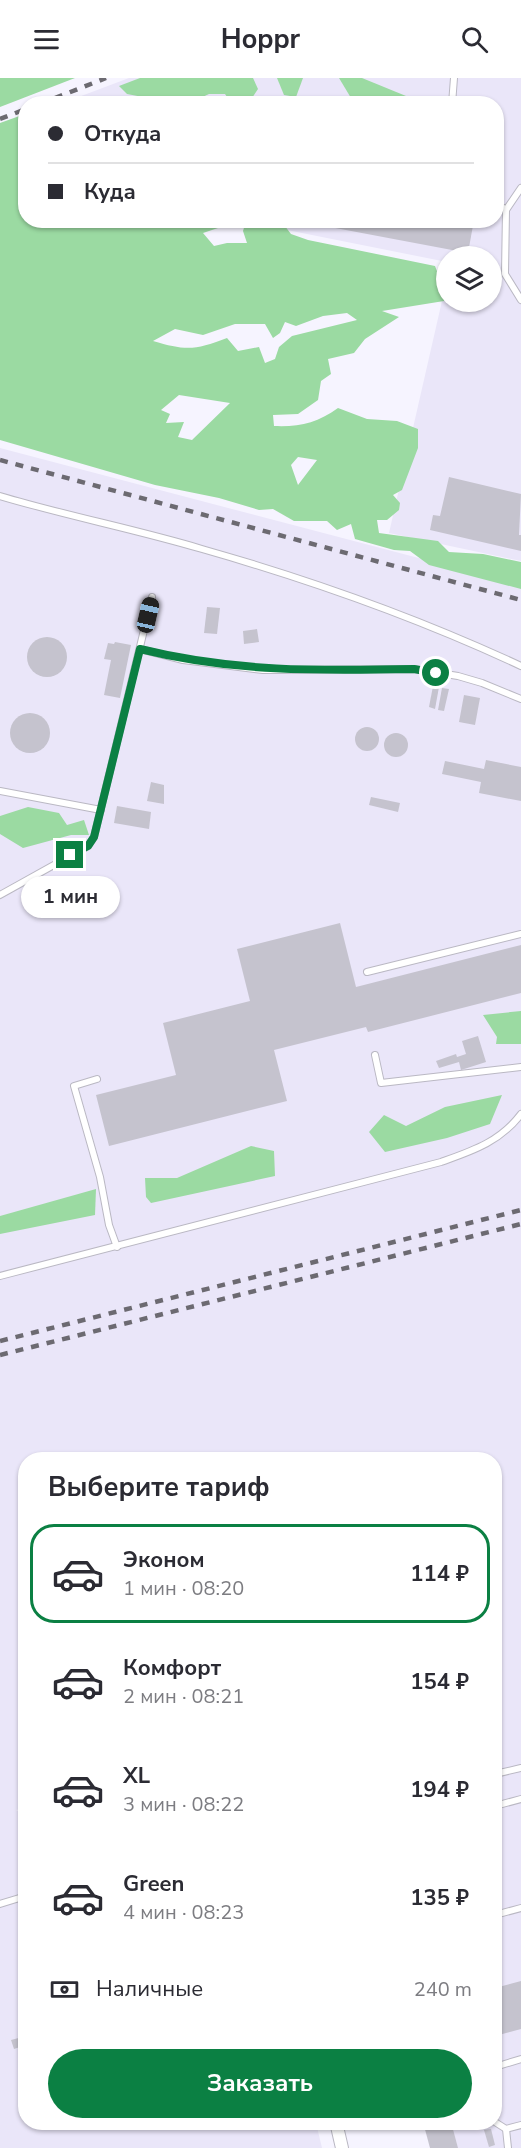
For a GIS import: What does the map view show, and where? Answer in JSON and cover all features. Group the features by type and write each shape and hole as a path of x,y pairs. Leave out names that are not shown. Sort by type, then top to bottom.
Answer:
{"street":[{"path":"338,2130 342,2148"}],"lane":[{"path":"453,96 454,78"},
{"path":"521,188 506,210 505,274 521,300"},
{"path":"0,496 57,513 201,548 288,576 427,624 521,666"},
{"path":"0,894 88,846 94,837 152,597"},
{"path":"140,649 183,660 263,670 414,669 466,678 521,699"},
{"path":"0,791 101,810"},
{"path":"367,972 521,934"},
{"path":"375,1055 381,1083 521,1067"},
{"path":"97,1079 74,1086 100,1177 109,1225 117,1247"},
{"path":"0,1276 441,1161 477,1149 497,1139 521,1114"},
{"path":"502,1772 521,1768"},
{"path":"502,1804 521,1799"},
{"path":"0,1904 18,1898"},
{"path":"502,1913 521,1908"},
{"path":"502,2065 521,2060"},
{"path":"502,2126 506,2129 521,2125"},
{"path":"506,2129 508,2148"}],"shaded area":[{"path":"129,78 521,78 521,561 389,533 439,312 502,312 502,246 436,246 436,260 270,228 504,228 504,96 81,96"},
{"path":"0,448 521,585 521,2148 453,2148 446,2130 502,2130 502,1452 18,1452 18,1810 16,1810 18,1811 18,2130 318,2130 322,2148 0,2148"}],"green space":[{"path":"0,78 75,78 28,96 18,96 18,100 0,107"},
{"path":"140,78 253,78 258,89 253,96 209,94 205,96 138,96 127,94 119,86"},
{"path":"277,78 303,78 296,96 284,95"},
{"path":"339,78 362,78 406,96 350,96"},
{"path":"18,117 18,228 218,228 203,233 214,246 227,243 247,243 244,228 286,228 291,234 308,240 435,266 436,302 382,311 399,317 365,339 354,353 328,359 331,374 321,381 318,400 298,414 273,415 274,426 308,423 338,408 367,419 397,421 418,429 418,448 402,490 393,495 400,503 399,510 387,520 377,520 379,533 438,541 449,552 483,554 521,562 521,589 429,565 410,551 394,550 355,539 351,524 337,530 327,521 294,521 273,509 259,510 219,498 155,485 0,440 0,123","holes":["347,313 357,320 292,336 279,347 275,359 265,363 259,347 238,351 227,338 191,348 153,341 175,329 203,335 235,324 265,324 273,338 280,333 285,322 296,326 323,316","179,395 230,403 192,440 178,437 184,422 166,423 170,414 161,410","298,457 317,460 298,485 291,465"]},
{"path":"28,807 59,813 67,825 84,820 89,835 71,835 23,848 0,834 0,816"},
{"path":"521,1011 521,1044 496,1044 497,1037 483,1015"},
{"path":"502,1095 490,1124 447,1138 385,1152 369,1132 384,1115 406,1126 445,1107"},
{"path":"251,1146 274,1151 275,1176 151,1203 146,1197 145,1178 177,1178"},
{"path":"96,1189 95,1215 0,1234 0,1216"}],"building":[{"path":"335,228 473,228 469,246 436,247"},
{"path":"449,477 521,494 519,535 521,535 521,551 430,530 433,515 440,516"},
{"path":"207,607 220,608 217,634 204,633"},
{"path":"257,629 259,642 244,644 243,631"},
{"path":"47,637 61,643 67,657 61,671 47,677 33,671 27,657 33,643"},
{"path":"115,642 131,645 120,698 104,695 111,660 104,659 108,643 114,644"},
{"path":"433,686 439,687 435,709 429,707"},
{"path":"442,688 449,689 444,711 438,710"},
{"path":"464,695 480,698 475,725 459,722"},
{"path":"30,713 44,719 50,733 44,747 30,753 16,747 10,733 16,719"},
{"path":"367,727 376,730 379,739 376,748 367,751 358,748 355,739 358,730"},
{"path":"396,733 405,736 408,745 405,754 396,757 387,754 384,745 387,736"},
{"path":"486,760 521,767 521,801 479,793 481,782 442,774 445,761 484,769"},
{"path":"151,782 164,785 164,804 147,801"},
{"path":"371,797 400,803 398,812 369,805"},
{"path":"117,806 151,812 149,829 114,823"},
{"path":"340,923 356,987 521,945 521,993 368,1032 366,1027 274,1050 287,1101 109,1146 96,1095 176,1075 163,1023 250,1001 237,949"},
{"path":"478,1036 486,1062 461,1070 459,1062 439,1068 436,1061 456,1054 457,1057 466,1054 462,1041"},
{"path":"521,1981 521,2029 502,2034 502,1986"},
{"path":"18,2038 18,2048 14,2049 11,2040"},
{"path":"425,2130 453,2130 458,2148 430,2148"},
{"path":"484,2130 491,2130 495,2145 489,2147"}],"railway":[{"path":"60,96 106,78"},
{"path":"0,119 18,112"},
{"path":"0,460 521,600"},
{"path":"0,1341 521,1210"},
{"path":"0,1355 521,1224"}],"route":[{"path":"70,855 88,846 94,837 140,649 183,660 263,670 414,669 436,673"}]}
